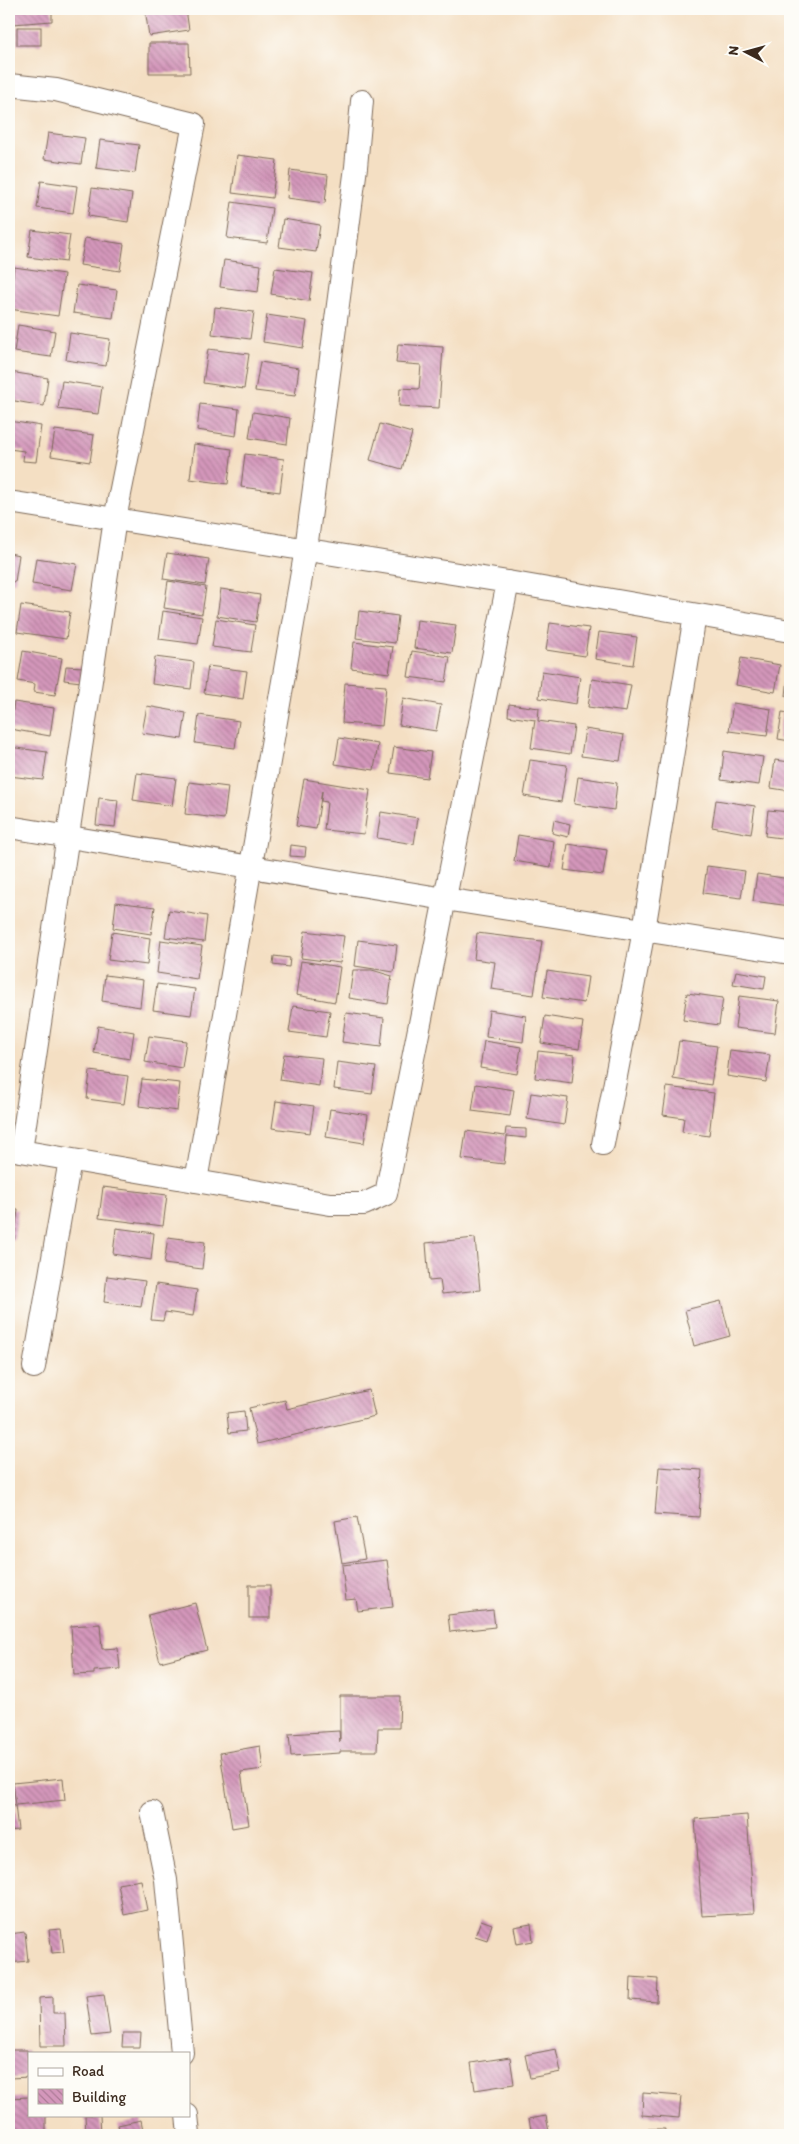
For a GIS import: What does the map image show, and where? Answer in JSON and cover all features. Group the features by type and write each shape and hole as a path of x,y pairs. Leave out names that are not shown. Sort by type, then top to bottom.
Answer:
{"street":[{"path":"9,85 56,90 194,124 115,519 68,835 15,1150 330,1204 364,1204 386,1194 508,582"},
{"path":"196,1181 306,550 356,167 362,102"},
{"path":"9,502 508,582 790,631"},
{"path":"603,1144 644,930 695,614"},
{"path":"9,826 445,899 790,953"},
{"path":"34,1367 70,1160"},
{"path":"152,1812 166,1880 182,2052"},
{"path":"187,2116 189,2135"}],"building":[{"path":"12,9 52,9 52,21 13,24"},
{"path":"145,9 186,9 189,30 149,36"},
{"path":"17,27 41,27 41,45 17,45"},
{"path":"149,43 189,43 190,73 149,73"},
{"path":"48,133 85,138 81,164 44,159"},
{"path":"100,140 139,145 135,173 96,168"},
{"path":"237,155 277,160 272,198 232,193"},
{"path":"290,170 328,175 325,203 287,198"},
{"path":"41,181 77,186 73,213 37,208"},
{"path":"92,188 132,194 128,222 88,216"},
{"path":"232,202 272,208 267,243 227,238"},
{"path":"283,219 320,225 316,252 279,247"},
{"path":"32,230 70,235 66,262 28,257"},
{"path":"85,238 124,244 120,271 80,265"},
{"path":"224,260 261,265 258,292 220,287"},
{"path":"14,267 64,274 58,316 9,309"},
{"path":"275,268 313,273 309,301 271,294"},
{"path":"77,285 117,290 113,318 73,313"},
{"path":"215,307 254,312 250,339 212,334"},
{"path":"267,315 307,321 303,348 263,342"},
{"path":"18,325 55,331 51,357 14,352"},
{"path":"70,333 110,339 106,366 66,360"},
{"path":"398,344 443,347 439,408 399,406 400,388 419,389 421,365 396,363"},
{"path":"208,349 249,354 244,389 203,383"},
{"path":"260,362 299,368 295,396 255,391"},
{"path":"10,372 48,378 44,406 9,400"},
{"path":"62,381 102,387 98,414 58,409"},
{"path":"200,404 239,409 236,436 197,430"},
{"path":"253,412 290,418 287,444 249,438"},
{"path":"9,421 41,426 36,462 23,461 24,451 9,449"},
{"path":"380,424 412,433 402,469 370,460"},
{"path":"55,430 94,435 90,462 51,456"},
{"path":"194,444 232,449 228,484 190,479"},
{"path":"245,454 284,459 280,492 241,487"},
{"path":"9,553 19,555 15,582 9,581"},
{"path":"167,553 209,559 205,585 163,579"},
{"path":"36,558 77,564 72,590 32,584"},
{"path":"168,581 206,587 202,614 164,608"},
{"path":"221,589 260,595 256,622 217,616"},
{"path":"21,605 70,612 66,639 17,632"},
{"path":"163,611 202,617 198,644 159,639"},
{"path":"359,611 398,616 395,643 356,638"},
{"path":"216,619 255,625 251,652 212,647"},
{"path":"417,620 456,625 452,653 414,648"},
{"path":"550,623 589,628 585,656 546,650"},
{"path":"599,632 637,637 633,665 595,659"},
{"path":"354,642 393,647 389,673 351,668"},
{"path":"23,651 62,658 55,695 34,692 35,684 18,681"},
{"path":"412,651 450,657 446,682 408,677"},
{"path":"155,657 194,662 191,689 152,684"},
{"path":"741,658 780,665 775,692 736,685"},
{"path":"66,666 83,667 81,682 64,680"},
{"path":"208,666 247,671 243,699 204,693"},
{"path":"789,668 790,696 786,696"},
{"path":"542,671 580,677 576,704 539,698"},
{"path":"592,679 631,685 626,712 588,707"},
{"path":"345,683 386,686 382,726 342,723"},
{"path":"403,698 441,705 436,731 399,725"},
{"path":"14,702 54,708 50,736 10,729"},
{"path":"733,703 771,709 767,736 729,731"},
{"path":"509,704 539,708 538,721 574,726 570,754 531,748 535,720 508,716"},
{"path":"147,706 186,713 182,739 142,733"},
{"path":"782,712 790,713 790,741 778,739"},
{"path":"199,715 239,721 235,748 195,743"},
{"path":"585,729 624,735 620,761 581,756"},
{"path":"339,738 378,744 374,770 335,764"},
{"path":"9,747 47,752 43,780 9,776"},
{"path":"394,747 431,752 427,778 390,773"},
{"path":"724,751 763,757 759,785 721,780"},
{"path":"530,760 567,765 561,802 524,796"},
{"path":"775,760 790,762 790,791 771,788"},
{"path":"137,773 176,778 172,806 133,800"},
{"path":"578,777 617,783 614,810 574,804"},
{"path":"304,779 370,790 364,834 324,830 327,802 321,801 322,791 316,829 296,826"},
{"path":"189,782 228,787 224,819 185,814"},
{"path":"99,798 118,800 115,827 96,825"},
{"path":"716,800 755,806 751,834 712,827"},
{"path":"768,810 790,812 790,839 765,836"},
{"path":"381,812 418,818 414,844 377,838"},
{"path":"554,820 570,824 568,837 552,833"},
{"path":"518,835 554,841 551,867 514,861"},
{"path":"568,844 607,850 603,875 564,870"},
{"path":"291,845 306,847 305,857 290,856"},
{"path":"707,866 745,871 741,898 703,893"},
{"path":"757,874 790,879 790,906 753,901"},
{"path":"116,902 155,907 151,934 113,928"},
{"path":"169,910 207,916 204,942 165,937"},
{"path":"305,931 344,936 340,963 301,958"},
{"path":"112,932 150,938 147,965 108,960"},
{"path":"477,933 542,941 534,995 491,989 495,962 474,959"},
{"path":"161,940 202,946 197,979 157,973"},
{"path":"358,940 397,945 394,972 355,966"},
{"path":"274,956 290,958 289,967 273,965"},
{"path":"301,961 340,967 335,1002 296,995"},
{"path":"353,970 372,970 392,976 388,1004 349,998"},
{"path":"547,971 588,977 584,1003 543,997"},
{"path":"736,971 766,976 764,989 733,984"},
{"path":"105,975 143,980 140,1007 102,1001"},
{"path":"157,984 195,989 191,1015 153,1010"},
{"path":"687,993 723,998 719,1025 683,1020"},
{"path":"739,996 779,1001 775,1033 735,1028"},
{"path":"293,1006 330,1011 326,1037 289,1032"},
{"path":"489,1010 526,1016 523,1042 486,1037"},
{"path":"346,1013 384,1018 381,1047 342,1042"},
{"path":"545,1016 583,1022 579,1049 541,1043"},
{"path":"98,1026 134,1032 130,1059 94,1053"},
{"path":"149,1036 186,1041 182,1068 145,1062"},
{"path":"484,1041 521,1047 517,1074 480,1068"},
{"path":"679,1041 717,1046 711,1085 673,1079"},
{"path":"730,1050 770,1055 766,1082 727,1076"},
{"path":"538,1051 575,1055 572,1083 535,1078"},
{"path":"284,1054 322,1058 319,1086 280,1080"},
{"path":"337,1062 376,1067 372,1094 334,1089"},
{"path":"90,1071 128,1076 124,1104 87,1099"},
{"path":"142,1079 180,1083 177,1111 139,1106"},
{"path":"476,1084 514,1090 510,1116 472,1111"},
{"path":"667,1087 714,1093 709,1136 682,1132 684,1118 663,1115"},
{"path":"531,1093 568,1098 564,1125 527,1119"},
{"path":"276,1101 314,1106 310,1133 272,1128"},
{"path":"330,1109 368,1115 364,1143 326,1137"},
{"path":"506,1128 526,1129 526,1138 507,1136 504,1164 462,1159 466,1131 505,1136"},
{"path":"103,1187 167,1195 163,1226 99,1218"},
{"path":"9,1209 18,1210 14,1240 9,1239"},
{"path":"116,1228 154,1233 151,1260 113,1254"},
{"path":"168,1237 205,1242 202,1269 164,1264"},
{"path":"475,1238 480,1290 442,1294 440,1280 429,1281 426,1243"},
{"path":"107,1276 145,1281 141,1307 104,1302"},
{"path":"156,1284 197,1290 193,1316 165,1312 163,1321 151,1320"},
{"path":"721,1301 730,1336 694,1346 685,1310"},
{"path":"369,1390 375,1416 257,1444 249,1408 285,1400 287,1409"},
{"path":"244,1411 246,1431 229,1433 227,1413"},
{"path":"659,1467 702,1470 699,1517 655,1514"},
{"path":"357,1517 365,1559 342,1563 335,1521"},
{"path":"387,1560 393,1607 358,1611 356,1599 346,1600 342,1565"},
{"path":"249,1585 270,1585 270,1618 249,1618"},
{"path":"195,1603 207,1650 160,1662 148,1615"},
{"path":"493,1610 495,1627 450,1632 448,1615"},
{"path":"100,1624 102,1649 118,1648 120,1669 94,1671 94,1674 74,1675 71,1626"},
{"path":"340,1696 400,1696 399,1728 378,1728 377,1751 340,1751 340,1753 291,1756 289,1734 339,1731 340,1742"},
{"path":"260,1746 263,1769 241,1772 249,1825 232,1828 220,1753"},
{"path":"63,1778 65,1800 16,1805 13,1783"},
{"path":"15,1805 18,1830 9,1831 9,1806"},
{"path":"747,1815 754,1913 702,1916 695,1819"},
{"path":"141,1880 147,1910 124,1915 118,1884"},
{"path":"481,1920 492,1924 487,1940 475,1936"},
{"path":"531,1924 533,1941 517,1944 514,1927"},
{"path":"61,1929 64,1952 52,1953 49,1930"},
{"path":"25,1932 28,1961 9,1963 9,1934"},
{"path":"631,1977 658,1979 657,2002 630,2000"},
{"path":"104,1994 110,2034 92,2036 86,1996"},
{"path":"53,1997 53,2013 65,2013 66,2046 40,2046 39,1998"},
{"path":"123,2033 141,2033 140,2047 122,2047"},
{"path":"556,2049 561,2072 530,2078 525,2055"},
{"path":"9,2050 27,2050 28,2077 10,2078"},
{"path":"510,2057 514,2084 475,2090 471,2063"},
{"path":"643,2093 681,2096 679,2118 642,2115"},
{"path":"28,2097 28,2116 46,2116 46,2135 9,2135 9,2098"},
{"path":"85,2116 100,2116 101,2135 86,2135"},
{"path":"546,2116 549,2132 532,2135 529,2119"},
{"path":"141,2120 144,2135 121,2135 118,2125"},
{"path":"638,2129 665,2129 664,2135 638,2135"},
{"path":"526,2130 526,2135 506,2135 506,2131"}]}
